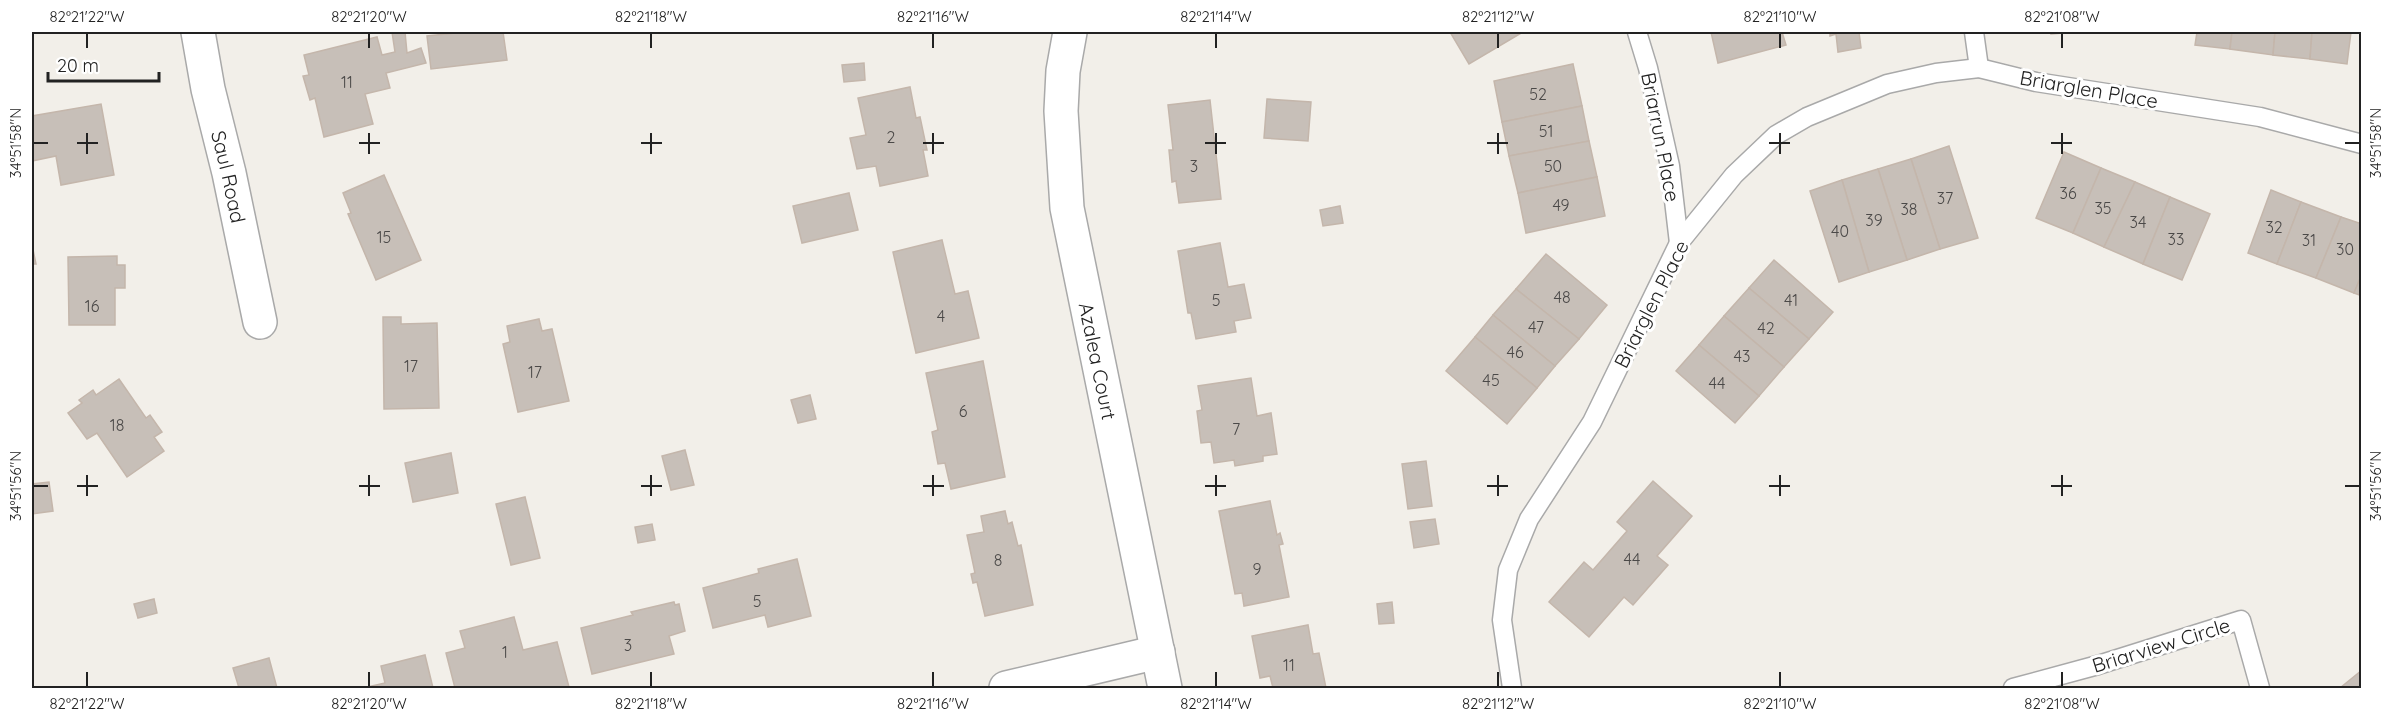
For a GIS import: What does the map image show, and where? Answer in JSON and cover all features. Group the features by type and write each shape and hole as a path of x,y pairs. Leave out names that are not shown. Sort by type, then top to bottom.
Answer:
{"street":[{"name":"Saul Road","path":"198,32 208,88 229,173 260,322"},
{"name":"Azalea Court","path":"1070,32 1063,71 1061,111 1067,208 1165,688"},
{"path":"1006,688 1158,652"}],"lane":[{"name":"Briarrun Place","path":"1637,32 1648,68 1670,166 1679,243"},
{"path":"1974,32 1979,68"},
{"name":"Briarglen Place","path":"1512,688 1502,620 1508,570 1529,519 1592,422 1679,243 1734,175 1776,135 1807,117 1887,84 1936,72 1979,68 2036,82 2259,117 2361,144"},
{"name":"Briarview Circle","path":"2013,688 2098,665 2241,620 2260,688"}],"building":[{"path":"392,32 405,32 407,53 421,48 426,63 386,73 390,88 365,94 373,124 324,137 315,98 310,100 303,76 309,75 304,55 377,37 382,55 395,52"},
{"path":"465,32 503,32 507,60 431,69 427,36"},
{"path":"1450,32 1523,32 1469,64"},
{"path":"1711,32 1782,32 1786,45 1718,63"},
{"path":"1830,32 1859,32 1861,48 1838,52 1836,34 1830,36"},
{"path":"2051,32 2077,32 2051,34"},
{"path":"2197,32 2232,32 2230,49 2195,45"},
{"path":"2232,32 2275,32 2273,55 2230,49"},
{"path":"2275,32 2312,32 2310,59 2273,55"},
{"path":"2312,32 2351,32 2347,64 2310,59"},
{"path":"864,63 865,80 844,82 842,65"},
{"path":"1573,64 1582,106 1502,122 1494,81"},
{"path":"910,87 916,118 920,117 927,150 923,150 928,176 880,186 876,166 857,169 850,138 866,135 858,98"},
{"path":"1267,99 1311,102 1308,141 1264,138"},
{"path":"1210,100 1221,199 1179,203 1176,181 1172,182 1169,150 1173,150 1168,105"},
{"path":"101,104 114,175 61,185 56,156 32,161 32,116"},
{"path":"1582,106 1589,141 1509,156 1502,122"},
{"path":"1589,141 1597,177 1518,193 1509,156"},
{"path":"1949,146 1978,238 1940,249 1911,159"},
{"path":"2064,152 2101,168 2073,233 2036,218"},
{"path":"1911,159 1940,249 1907,260 1878,169"},
{"path":"2101,168 2135,182 2104,247 2073,233"},
{"path":"1878,169 1907,260 1869,272 1842,180"},
{"path":"384,175 421,260 376,280 348,214 351,213 343,193"},
{"path":"1597,177 1605,216 1526,233 1518,193"},
{"path":"1842,180 1869,272 1839,282 1810,191"},
{"path":"2135,182 2170,197 2143,264 2104,247"},
{"path":"2271,190 2301,202 2277,264 2248,253"},
{"path":"849,193 858,230 802,243 793,206"},
{"path":"2170,197 2210,214 2182,280 2143,264"},
{"path":"2301,202 2341,217 2316,278 2277,264"},
{"path":"1340,206 1343,223 1323,226 1320,210"},
{"path":"2341,217 2362,224 2362,274 2354,293 2316,278"},
{"path":"942,240 955,294 968,291 979,338 916,353 893,252"},
{"path":"1220,243 1228,287 1244,284 1251,318 1234,321 1236,332 1196,339 1191,313 1188,313 1178,251"},
{"path":"32,245 36,264 32,264"},
{"path":"1546,254 1607,305 1579,339 1516,289"},
{"path":"117,256 117,265 125,265 125,288 115,288 115,325 69,325 68,257"},
{"path":"1774,260 1833,312 1809,339 1749,288"},
{"path":"2362,274 2362,296 2354,293"},
{"path":"1749,288 1809,339 1784,367 1724,316"},
{"path":"1516,289 1579,339 1555,366 1493,315"},
{"path":"1493,315 1555,366 1537,388 1475,337"},
{"path":"1724,316 1784,367 1759,396 1699,345"},
{"path":"383,317 401,317 401,324 437,323 439,408 384,409"},
{"path":"539,319 542,331 552,329 569,401 518,412 503,344 510,342 507,326"},
{"path":"1475,337 1537,388 1507,424 1446,371"},
{"path":"1699,345 1759,396 1735,423 1676,371"},
{"path":"983,361 1005,477 951,489 945,463 938,464 932,432 938,430 926,373"},
{"path":"1251,378 1257,416 1271,413 1277,454 1263,456 1263,461 1235,466 1234,460 1214,463 1211,442 1201,443 1197,411 1202,410 1198,386"},
{"path":"119,379 146,418 150,415 162,432 154,437 164,451 127,477 97,433 87,439 68,413 82,403 79,400 93,390 96,395"},
{"path":"810,395 816,419 798,423 791,400"},
{"path":"685,450 694,485 671,490 662,456"},
{"path":"451,453 458,493 413,502 405,463"},
{"path":"1426,461 1432,506 1408,509 1402,464"},
{"path":"1653,481 1692,516 1657,556 1668,565 1633,605 1624,597 1589,637 1549,602 1584,562 1593,570 1627,531 1617,522"},
{"path":"49,482 53,511 32,514 32,484"},
{"path":"525,497 540,558 511,565 496,504"},
{"path":"1270,501 1277,535 1280,533 1283,544 1279,545 1289,597 1244,606 1242,593 1235,594 1219,511"},
{"path":"1005,511 1008,524 1012,522 1018,546 1021,545 1033,605 985,616 977,582 973,583 971,574 975,573 967,535 984,532 981,516"},
{"path":"1435,519 1439,544 1414,548 1410,522"},
{"path":"652,524 655,540 638,543 635,527"},
{"path":"797,559 811,616 768,627 765,615 713,628 703,588 759,573 758,569"},
{"path":"154,599 157,613 138,618 134,604"},
{"path":"674,602 675,605 679,604 685,631 669,636 674,654 592,674 581,628 633,615 631,612"},
{"path":"1392,602 1394,623 1379,624 1377,604"},
{"path":"514,617 523,650 557,642 569,687 455,688 446,653 465,648 460,631"},
{"path":"1308,625 1313,654 1319,653 1326,688 1273,688 1270,676 1260,678 1252,636"},
{"path":"425,655 433,688 363,688 385,683 381,666"},
{"path":"269,658 277,688 239,688 233,668"},
{"path":"2362,670 2362,688 2340,688"}]}
